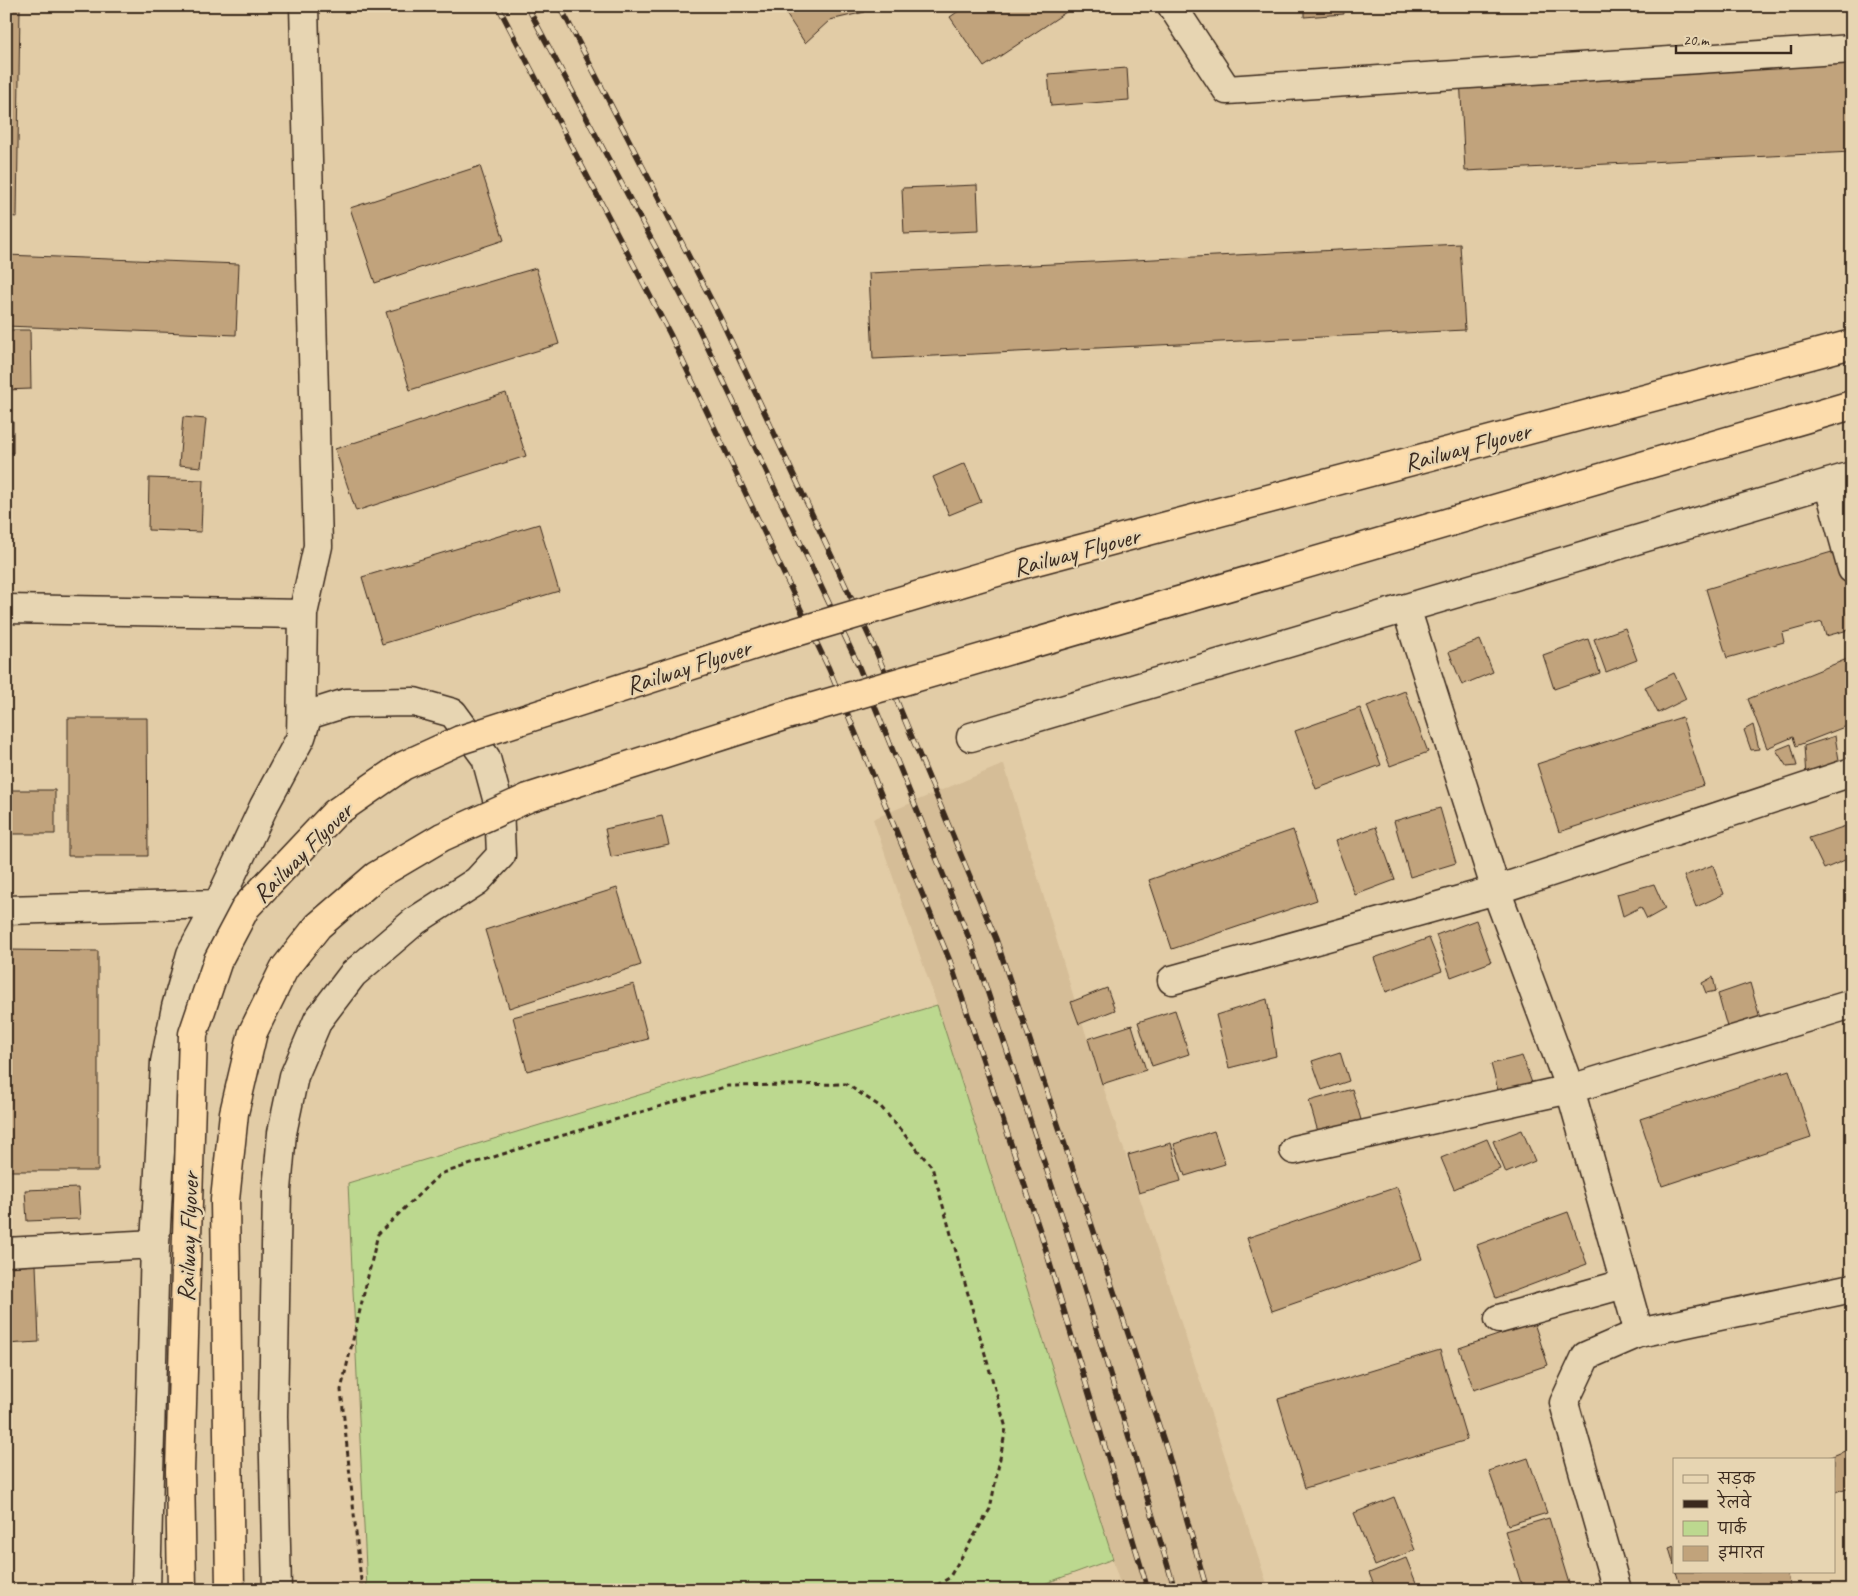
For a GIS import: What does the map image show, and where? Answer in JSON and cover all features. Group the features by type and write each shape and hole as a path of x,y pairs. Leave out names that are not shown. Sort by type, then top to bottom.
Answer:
{"main road":[{"name":"Railway Flyover","path":"182,1590 180,1471 193,1034 218,960 246,907 335,813 403,766 460,740 782,636 1020,565 1852,344"},
{"name":"Railway Flyover","path":"230,1590 225,1200 234,1114 253,1032 284,970 318,926 376,876 442,837 528,798 790,714 1852,405"}],"street":[{"path":"301,737 303,614 318,546 304,6"},
{"path":"1172,6 1227,90 1852,49"},
{"path":"971,737 1840,479 1852,569"},
{"path":"1406,608 1496,890 1570,1089 1639,1333"},
{"path":"6,609 303,614"},
{"path":"146,1590 155,1244 165,1062 176,1008 191,954 218,904 264,806 301,737 308,715 346,703 414,702 453,713 486,758 500,806 501,855 477,881 415,921 352,974 318,1020 294,1076 282,1133 277,1190 273,1416 277,1590"},
{"path":"1172,980 1496,890 1852,772"},
{"path":"6,910 218,904"},
{"path":"1294,1150 1570,1089 1852,1004"},
{"path":"6,1252 155,1244"},
{"path":"1499,1319 1624,1284"},
{"path":"1617,1590 1564,1403 1586,1356 1639,1333 1852,1288"}],"path":[{"path":"362,1590 341,1390 378,1234 440,1174 728,1086 846,1084 881,1107 932,1167 1006,1428 990,1509 949,1578 929,1590"}],"shaded area":[{"path":"1004,764 1074,998 1269,1590 1122,1590 937,1005 873,819"}],"green space":[{"path":"937,1005 1113,1559 1027,1590 367,1590 348,1183"}],"building":[{"path":"6,6 20,7 17,217 6,216"},
{"path":"781,6 861,6 865,12 830,20 805,43"},
{"path":"966,6 1075,6 984,67 950,17"},
{"path":"1304,6 1343,6 1344,14 1304,17"},
{"path":"1852,57 1852,152 1465,171 1460,77"},
{"path":"1127,68 1129,100 1051,106 1048,74"},
{"path":"480,166 504,240 375,283 350,208"},
{"path":"977,185 979,231 904,234 902,188"},
{"path":"1460,244 1465,330 873,359 869,273"},
{"path":"6,255 239,264 236,335 6,326"},
{"path":"536,268 559,344 410,390 386,312"},
{"path":"6,330 30,330 31,389 6,390"},
{"path":"506,393 526,456 356,511 335,449"},
{"path":"183,417 206,419 201,467 179,465"},
{"path":"6,421 13,421 13,453 6,453"},
{"path":"6,459 8,459 7,528 6,528"},
{"path":"965,463 981,502 949,515 933,477"},
{"path":"149,478 203,480 201,532 148,530"},
{"path":"539,524 559,591 382,644 362,577"},
{"path":"1842,549 1852,582 1852,629 1826,636 1822,622 1782,633 1784,642 1727,658 1706,589"},
{"path":"1625,628 1637,660 1606,672 1594,639"},
{"path":"1588,639 1600,673 1554,689 1543,655"},
{"path":"1480,640 1493,672 1462,685 1449,652"},
{"path":"1852,657 1852,724 1796,746 1793,737 1767,748 1748,699"},
{"path":"1674,673 1686,699 1658,713 1645,687"},
{"path":"1405,691 1428,752 1390,766 1367,706"},
{"path":"1360,708 1381,765 1316,789 1295,731"},
{"path":"1682,717 1704,785 1559,832 1537,764"},
{"path":"68,718 147,718 148,856 68,856"},
{"path":"1753,725 1759,749 1751,750 1744,730"},
{"path":"1835,736 1840,766 1806,777 1804,746"},
{"path":"1791,744 1797,766 1787,767 1776,750"},
{"path":"6,790 55,790 55,834 6,834"},
{"path":"1440,808 1456,863 1410,877 1394,821"},
{"path":"662,816 669,845 611,857 605,829"},
{"path":"1849,825 1852,857 1824,869 1809,838"},
{"path":"1376,827 1395,880 1355,895 1335,841"},
{"path":"1293,830 1317,900 1172,949 1149,880"},
{"path":"1713,865 1724,894 1696,907 1684,876"},
{"path":"1654,884 1665,909 1647,919 1641,907 1623,916 1617,894"},
{"path":"617,888 641,965 509,1008 485,930"},
{"path":"1476,920 1491,962 1451,977 1436,935"},
{"path":"1429,938 1442,971 1386,992 1374,958"},
{"path":"6,950 98,951 98,1171 6,1171"},
{"path":"1713,977 1716,991 1706,993 1702,983"},
{"path":"1750,983 1760,1018 1727,1027 1718,994"},
{"path":"634,984 648,1039 527,1071 513,1017"},
{"path":"1107,988 1115,1010 1079,1024 1071,1002"},
{"path":"1267,999 1276,1056 1229,1068 1216,1015"},
{"path":"1175,1010 1189,1054 1152,1066 1138,1022"},
{"path":"1132,1025 1146,1070 1102,1084 1088,1039"},
{"path":"1340,1052 1349,1081 1322,1090 1312,1061"},
{"path":"1522,1056 1532,1083 1498,1090 1491,1064"},
{"path":"1789,1070 1811,1137 1662,1186 1640,1119"},
{"path":"1352,1089 1364,1130 1321,1142 1309,1101"},
{"path":"1522,1130 1535,1161 1506,1173 1493,1141"},
{"path":"1214,1131 1225,1164 1185,1176 1174,1144"},
{"path":"1487,1139 1500,1169 1454,1189 1441,1158"},
{"path":"1171,1143 1181,1181 1139,1193 1128,1155"},
{"path":"1397,1187 1422,1259 1272,1311 1247,1238"},
{"path":"78,1188 80,1219 27,1221 25,1190"},
{"path":"1568,1212 1587,1264 1496,1298 1477,1245"},
{"path":"36,1265 39,1342 6,1344 6,1267"},
{"path":"1534,1323 1548,1365 1474,1390 1459,1348"},
{"path":"1440,1350 1467,1440 1305,1488 1278,1399"},
{"path":"1852,1448 1852,1486 1836,1492 1836,1458 1828,1458"},
{"path":"1528,1458 1547,1513 1508,1525 1489,1471"},
{"path":"1394,1497 1415,1550 1375,1566 1354,1513"},
{"path":"1549,1518 1571,1590 1523,1590 1505,1531"},
{"path":"1673,1546 1673,1562 1669,1548"},
{"path":"1406,1558 1419,1590 1376,1590 1369,1573"},
{"path":"1677,1574 1787,1574 1791,1589 1682,1590"}],"railway":[{"path":"498,6 670,334 829,669 950,961 1041,1234 1148,1590"},
{"path":"527,6 697,325 856,660 973,948 1065,1225 1175,1590"},
{"path":"560,6 719,315 876,651 996,939 1167,1450 1207,1590"}]}
